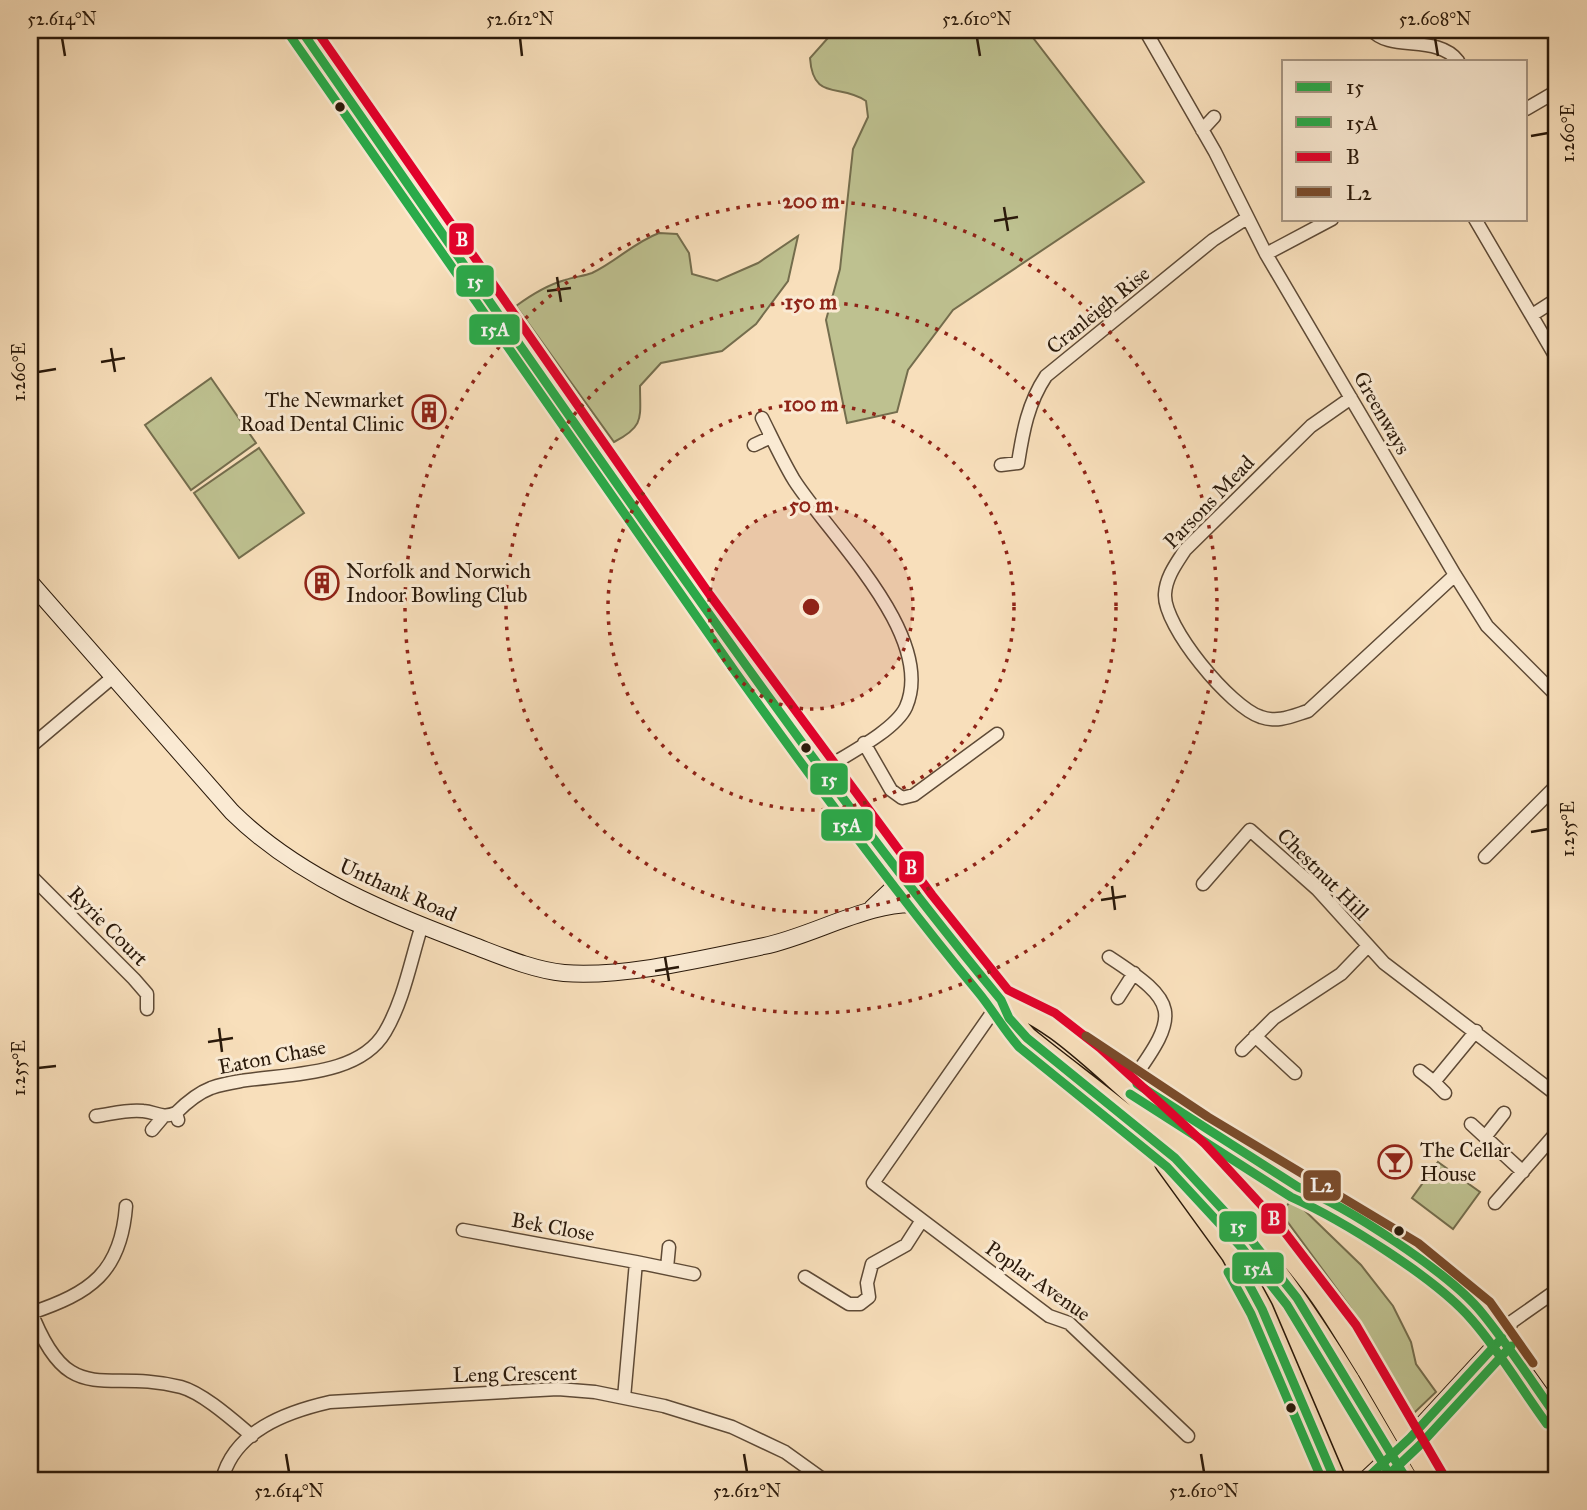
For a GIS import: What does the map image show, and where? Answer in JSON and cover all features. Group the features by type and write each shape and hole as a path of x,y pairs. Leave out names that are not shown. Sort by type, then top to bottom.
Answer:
{"highway":[{"path":"301,30 613,479 897,873 1001,1000 1009,1018 1027,1038 1156,1141 1251,1240 1297,1298 1407,1480"},
{"path":"1001,1000 1017,1005 1201,1127 1298,1187 1310,1198"},
{"path":"1079,1046 1185,1140 1249,1205 1314,1287 1368,1370 1432,1480"},
{"path":"1156,1141 1158,1151 1232,1254 1262,1309 1335,1480"}],"street":[{"name":"Greenways","path":"1145,30 1202,130 1266,254 1455,575 1487,626 1557,696"},
{"path":"1372,30 1385,38 1445,49 1457,60"},
{"path":"1528,108 1557,91"},
{"path":"1202,130 1213,117"},
{"name":"Cranleigh Rise","path":"1001,466 1021,465 1026,418 1035,394 1046,376 1200,254 1213,240 1247,218"},
{"path":"1266,254 1330,220"},
{"path":"1476,220 1557,359"},
{"path":"1532,315 1557,299"},
{"name":"Parsons Mead","path":"1351,398 1311,426 1185,551 1172,569 1165,594 1168,615 1176,632 1242,708 1262,718 1284,720 1308,710 1455,575"},
{"path":"762,418 793,479 866,577 897,624 908,654 912,680 905,708 886,729 821,771"},
{"path":"754,445 771,437"},
{"name":"Unthank Road","path":"30,582 232,813 269,845 317,877 422,925 535,967 564,973 638,968 766,946 896,904 922,905"},
{"path":"30,747 113,677"},
{"path":"863,743 891,790 902,798 914,795 997,734"},
{"path":"1485,857 1557,785"},
{"name":"Chestnut Hill","path":"1203,884 1254,826 1317,889 1367,947 1414,989 1476,1031 1557,1095"},
{"name":"Unthank Road","path":"864,914 885,897 897,873"},
{"name":"Ryrie Court","path":"30,875 134,979 147,994 147,1009"},
{"name":"Eaton Chase","path":"96,1116 144,1111 163,1117 177,1116 209,1088 336,1065 372,1048 385,1031 397,1004 422,925"},
{"name":"Chestnut Hill","path":"1242,1050 1274,1018 1341,974 1367,947"},
{"path":"1109,957 1153,986 1164,1003 1166,1021 1156,1048 1132,1080"},
{"path":"1118,998 1134,973"},
{"name":"Poplar Avenue","path":"1001,1000 873,1184 1049,1316 1069,1323 1188,1436"},
{"path":"1434,1082 1476,1031"},
{"path":"1255,1036 1295,1073"},
{"path":"1420,1071 1445,1093"},
{"path":"1485,1137 1504,1113"},
{"path":"152,1130 163,1117"},
{"path":"1471,1124 1523,1172"},
{"path":"1495,1203 1557,1132"},
{"path":"1310,1198 1410,1253 1481,1311 1557,1417"},
{"path":"126,1206 121,1239 99,1278 71,1299 30,1311 46,1344 75,1376 95,1382 184,1388 252,1436"},
{"path":"805,1277 849,1304 860,1304 869,1297 867,1283 872,1264 906,1245 922,1220"},
{"name":"Bek Close","path":"463,1230 694,1275"},
{"path":"667,1268 669,1247"},
{"path":"624,1398 636,1262"},
{"path":"1365,1480 1410,1438 1502,1338 1513,1321 1557,1290"},
{"name":"Leng Crescent","path":"222,1480 238,1449 272,1419 330,1402 558,1390 624,1398 732,1426 785,1452 824,1480"}],"green space":[{"path":"835,30 1027,30 1144,182 953,310 908,370 897,412 847,423 826,320 840,269 853,149 868,117 866,101 822,86 812,72 810,58"},
{"path":"659,233 677,234 689,253 692,274 717,281 758,263 798,236 788,281 756,324 722,351 661,363 640,386 640,414 636,426 614,442 516,306 552,285 592,273"},
{"path":"211,378 256,443 191,490 145,425"},
{"path":"259,448 304,513 239,558 194,493"},
{"path":"1438,1162 1480,1192 1453,1229 1412,1198"},
{"path":"1289,1203 1297,1203 1361,1265 1393,1306 1411,1342 1416,1364 1436,1392 1413,1414 1350,1307 1284,1217 1282,1211"}],"transit line":[{"name":"15","path":"301,30 543,379 803,745 1001,1000 1009,1018 1027,1038 1175,1158 1251,1240 1297,1298 1407,1480"},
{"name":"B","path":"316,30 710,595 932,895 1008,990 1055,1013 1100,1048 1205,1144 1277,1222 1356,1325 1443,1474"},
{"name":"15A","path":"291,37 736,673 885,875 1019,1047 1167,1167 1242,1248 1287,1305 1393,1480"},
{"name":"L2","path":"1086,1036 1208,1117 1418,1243 1490,1302 1533,1363"},
{"name":"15","path":"1137,1084 1298,1187 1369,1224 1447,1279 1482,1313 1557,1417"},
{"name":"15A","path":"1130,1094 1291,1197 1387,1251 1436,1286 1482,1332 1547,1424"},
{"name":"15","path":"1239,1266 1262,1309 1335,1480"},
{"name":"15A","path":"1228,1272 1251,1314 1322,1480"},
{"name":"15","path":"1365,1480 1410,1438 1502,1338"},
{"name":"15A","path":"1383,1480 1419,1446 1511,1346"}],"place":[{"name":"The Newmarket Road Dental Clinic","path":"429,412"},
{"name":"Norfolk and Norwich Indoor Bowling Club","path":"322,583"},
{"name":"The Cellar House","path":"1395,1162"}]}
